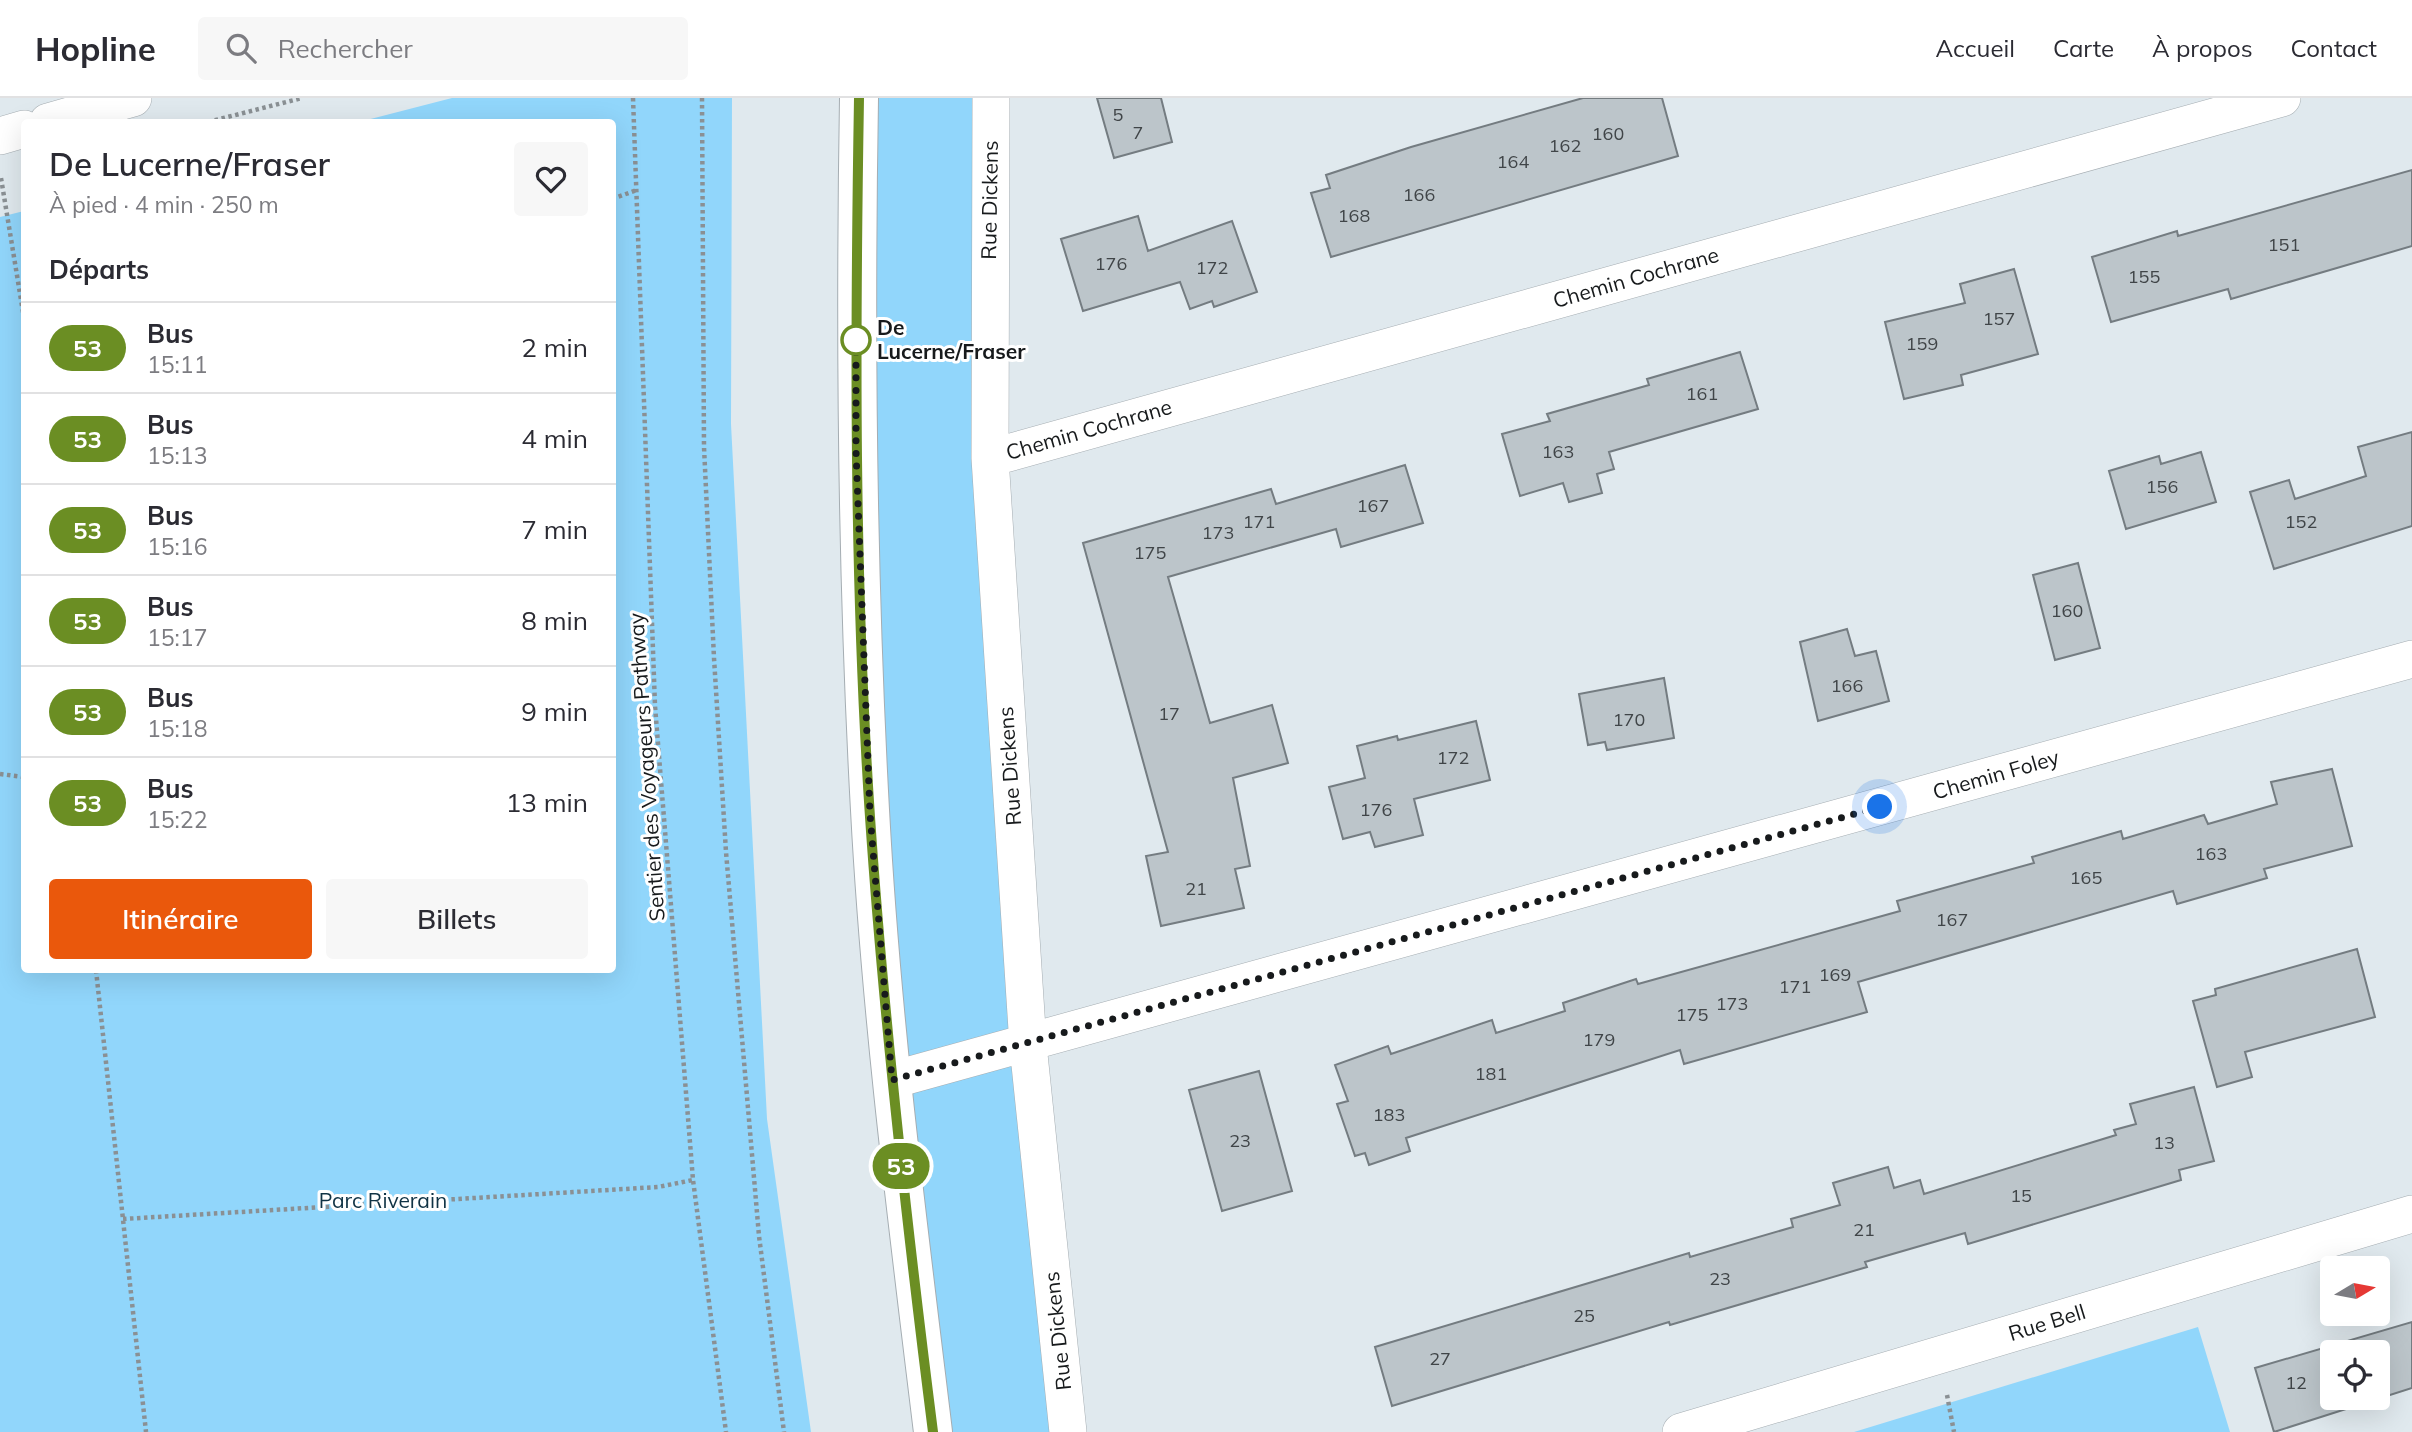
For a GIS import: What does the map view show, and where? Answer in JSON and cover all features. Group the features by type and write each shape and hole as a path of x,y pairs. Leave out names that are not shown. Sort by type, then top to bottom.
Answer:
{"main road":[{"path":"859,98 856,425 870,814 892,1080 933,1432"}],"street":[{"path":"59,119 133,98"},
{"name":"Rue Dickens","path":"991,98 990,458 1028,1045 1069,1432"},
{"name":"Chemin Cochrane","path":"990,458 2281,98"},
{"path":"0,136 21,130"},
{"name":"Chemin Foley","path":"892,1080 1028,1045 2412,659"},
{"name":"Rue Bell","path":"1681,1432 2412,1214"}],"path":[{"path":"220,119 302,98"},
{"name":"Sentier des Voyageurs Pathway","path":"633,98 655,706 693,1180 726,1432"},
{"path":"702,98 704,447 714,658 726,852 758,1223 784,1432"},
{"path":"1,177 21,300"},
{"path":"616,198 637,190"},
{"path":"0,774 21,776"},
{"path":"96,973 146,1432"},
{"path":"123,1219 658,1187 693,1180"}],"green space":[{"name":"Parc Riverain","path":"452,98 732,98 731,424 767,1119 811,1432 0,1432 0,217 21,212 21,973 616,973 616,119 371,119"},
{"path":"859,98 991,98 989,273 1068,1432 933,1432 892,1080"},
{"path":"2198,1327 2230,1432 1854,1432"}],"building":[{"path":"1097,98 1161,98 1172,142 1114,158"},
{"path":"1583,98 1662,98 1678,156 1331,257 1311,193 1330,188 1326,175 1411,147"},
{"path":"2412,170 2412,246 2231,299 2228,289 2111,322 2092,257 2177,231 2178,236"},
{"path":"1138,216 1148,251 1232,221 1257,292 1214,307 1212,301 1190,309 1180,282 1083,311 1061,239"},
{"path":"2014,269 2038,354 1961,375 1963,385 1904,399 1885,322 1965,303 1960,284"},
{"path":"1740,352 1758,409 1609,452 1614,469 1597,474 1602,493 1569,502 1563,483 1520,496 1502,434 1550,421 1547,414 1649,385 1647,379"},
{"path":"2412,432 2412,526 2274,569 2250,492 2289,480 2295,499 2366,476 2358,447"},
{"path":"2201,452 2216,502 2126,529 2109,471 2159,456 2161,464"},
{"path":"1405,465 1423,523 1341,547 1336,529 1168,577 1210,723 1272,705 1288,763 1233,778 1250,866 1235,869 1244,908 1161,926 1146,856 1168,852 1083,543 1271,489 1276,504"},
{"path":"2078,563 2100,648 2055,660 2033,575"},
{"path":"1847,629 1855,656 1876,651 1889,701 1818,721 1800,642"},
{"path":"1664,678 1674,738 1607,750 1605,742 1588,745 1579,694"},
{"path":"1476,721 1490,780 1414,799 1423,835 1375,847 1370,832 1343,839 1329,787 1365,778 1357,746 1397,736 1398,740"},
{"path":"2332,769 2352,846 2264,869 2267,878 2177,904 2173,891 1858,982 1867,1012 1684,1064 1680,1050 1406,1138 1410,1151 1369,1165 1365,1153 1355,1156 1337,1104 1348,1101 1335,1065 1388,1046 1391,1054 1492,1020 1496,1033 1565,1011 1563,1003 1636,979 1638,984 1900,911 1897,901 2034,863 2032,857 2121,831 2123,839 2204,815 2208,824 2277,804 2271,782"},
{"path":"2357,949 2375,1017 2245,1052 2252,1077 2217,1087 2193,1001 2216,995 2215,989"},
{"path":"1259,1071 1292,1191 1222,1211 1189,1090"},
{"path":"2194,1087 2214,1161 2179,1170 2181,1180 1968,1244 1965,1233 1865,1262 1867,1267 1670,1325 1669,1322 1392,1406 1375,1347 1689,1253 1690,1257 1793,1227 1791,1219 1840,1205 1833,1183 1888,1167 1894,1188 1920,1180 1924,1194 2116,1135 2114,1130 2136,1124 2130,1104"},
{"path":"2412,1322 2412,1388 2390,1395 2390,1340 2351,1340"},
{"path":"2320,1349 2320,1410 2343,1410 2274,1432 2255,1368"}],"bus line":[{"name":"53","path":"859,98 856,425 870,814 892,1080 933,1432"}],"place":[{"name":"De Lucerne/Fraser","path":"856,340"}],"route":[{"path":"856,340 856,451 870,814 892,1080 1880,807"}]}
